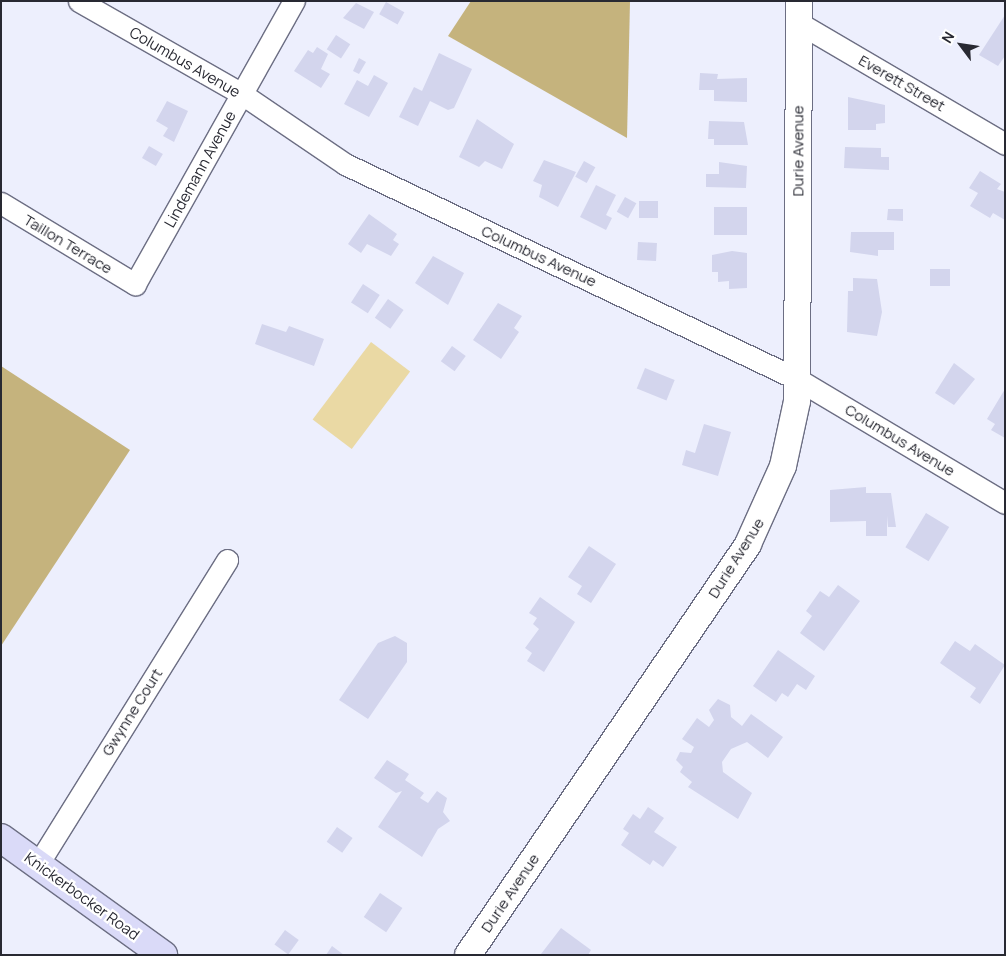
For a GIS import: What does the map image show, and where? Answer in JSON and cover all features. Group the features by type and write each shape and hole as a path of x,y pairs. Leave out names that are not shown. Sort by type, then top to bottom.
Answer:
{"main road":[{"name":"Knickerbocker Road","path":"1,838 164,955"}],"street":[{"name":"Columbus Avenue","path":"79,1 242,94 345,164 797,378 1005,503"},
{"name":"Lindemann Avenue","path":"135,284 294,1"},
{"name":"Everett Street","path":"799,12 1005,144"},
{"name":"Durie Avenue","path":"468,955 748,544 783,466 797,378 799,12"},
{"name":"Taillon Terrace","path":"1,203 135,284"},
{"name":"Gwynne Court","path":"38,864 227,560"}],"shaded area":[{"path":"471,1 630,1 627,138 448,36"},
{"path":"371,342 410,371 352,449 313,419"},
{"path":"1,366 130,450 1,646"}],"building":[{"path":"386,2 404,12 398,24 379,14"},
{"path":"356,3 374,12 364,29 343,18"},
{"path":"1005,15 1005,56 998,66 979,55"},
{"path":"336,35 350,44 341,59 327,49"},
{"path":"317,47 328,54 321,69 330,74 321,88 294,71 308,50 313,53"},
{"path":"439,53 472,69 454,108 448,110 430,101 418,126 399,117 414,87 422,91"},
{"path":"359,58 366,62 359,74 353,71"},
{"path":"700,73 718,74 717,79 747,78 747,102 714,101 714,90 699,90"},
{"path":"374,75 388,83 369,117 344,104 357,80 368,86"},
{"path":"848,97 885,105 885,123 876,124 876,130 848,130"},
{"path":"167,101 188,111 174,142 163,136 168,128 156,121"},
{"path":"477,119 514,144 502,169 485,161 479,167 459,157"},
{"path":"709,121 744,122 748,145 714,145 714,139 708,139"},
{"path":"149,146 163,154 156,166 142,158"},
{"path":"845,147 881,148 881,157 889,157 889,170 844,168"},
{"path":"544,160 576,172 558,207 539,197 542,185 533,181"},
{"path":"584,161 595,167 587,183 575,177"},
{"path":"719,162 747,166 746,188 706,187 706,174 719,174"},
{"path":"980,171 1001,184 997,189 1005,192 1005,220 993,213 990,218 970,206 978,193 969,188"},
{"path":"596,185 616,195 606,215 612,218 606,230 580,217"},
{"path":"625,197 636,203 628,218 617,212"},
{"path":"639,201 658,201 658,218 639,218"},
{"path":"714,207 747,207 747,235 714,235"},
{"path":"888,209 903,209 903,221 887,220"},
{"path":"369,214 397,234 393,240 399,244 391,256 367,244 361,253 348,244"},
{"path":"851,232 894,232 894,250 878,250 878,256 850,252"},
{"path":"638,242 657,243 656,261 637,260"},
{"path":"732,251 747,253 747,288 729,289 729,281 718,282 718,272 712,272 712,255"},
{"path":"433,256 464,273 448,305 415,283"},
{"path":"930,269 950,269 950,286 930,286"},
{"path":"853,278 877,279 882,312 877,336 847,332 848,291 853,291"},
{"path":"363,284 380,295 368,313 351,302"},
{"path":"388,299 404,310 390,329 375,318"},
{"path":"498,303 522,316 514,328 519,332 501,359 473,340"},
{"path":"262,324 286,332 289,326 324,339 314,366 255,344"},
{"path":"452,346 466,356 455,371 441,361"},
{"path":"954,363 975,379 954,405 935,393"},
{"path":"645,368 675,380 666,400 637,388"},
{"path":"1005,389 1005,438 991,430 995,424 987,419"},
{"path":"704,424 731,432 718,476 682,465 686,450 695,453"},
{"path":"866,487 866,493 891,493 896,527 888,527 887,516 887,536 866,536 866,521 830,522 830,490"},
{"path":"926,513 949,527 929,561 905,547"},
{"path":"589,546 616,564 591,603 577,594 582,586 568,577"},
{"path":"838,585 860,601 824,651 800,633 812,616 806,611 820,591 829,597"},
{"path":"540,597 575,622 544,672 527,661 532,653 525,648 539,629 533,624 537,618 529,613"},
{"path":"395,636 407,643 407,662 368,719 339,700 378,643"},
{"path":"955,641 970,651 975,644 1005,665 980,704 970,697 976,688 940,663"},
{"path":"778,650 815,676 806,690 797,684 788,697 782,693 776,702 753,686"},
{"path":"718,699 730,705 731,717 742,726 751,714 783,737 768,758 747,742 731,749 722,762 723,772 752,793 738,819 688,787 692,782 680,772 683,767 676,760 680,752 691,753 694,747 682,739 697,718 709,727 714,720 709,710"},
{"path":"387,760 409,774 405,780 424,793 420,798 428,803 437,791 447,798 443,812 450,821 438,829 422,857 378,827 402,791 396,793 374,778"},
{"path":"648,807 664,818 654,832 677,847 663,867 653,860 650,865 621,845 629,833 623,829 633,814 640,819"},
{"path":"337,827 353,838 342,853 327,842"},
{"path":"380,893 402,908 386,932 364,917"},
{"path":"561,928 591,950 588,955 541,954"},
{"path":"285,930 299,940 288,955 274,945"},
{"path":"332,946 344,955 326,955"}]}
